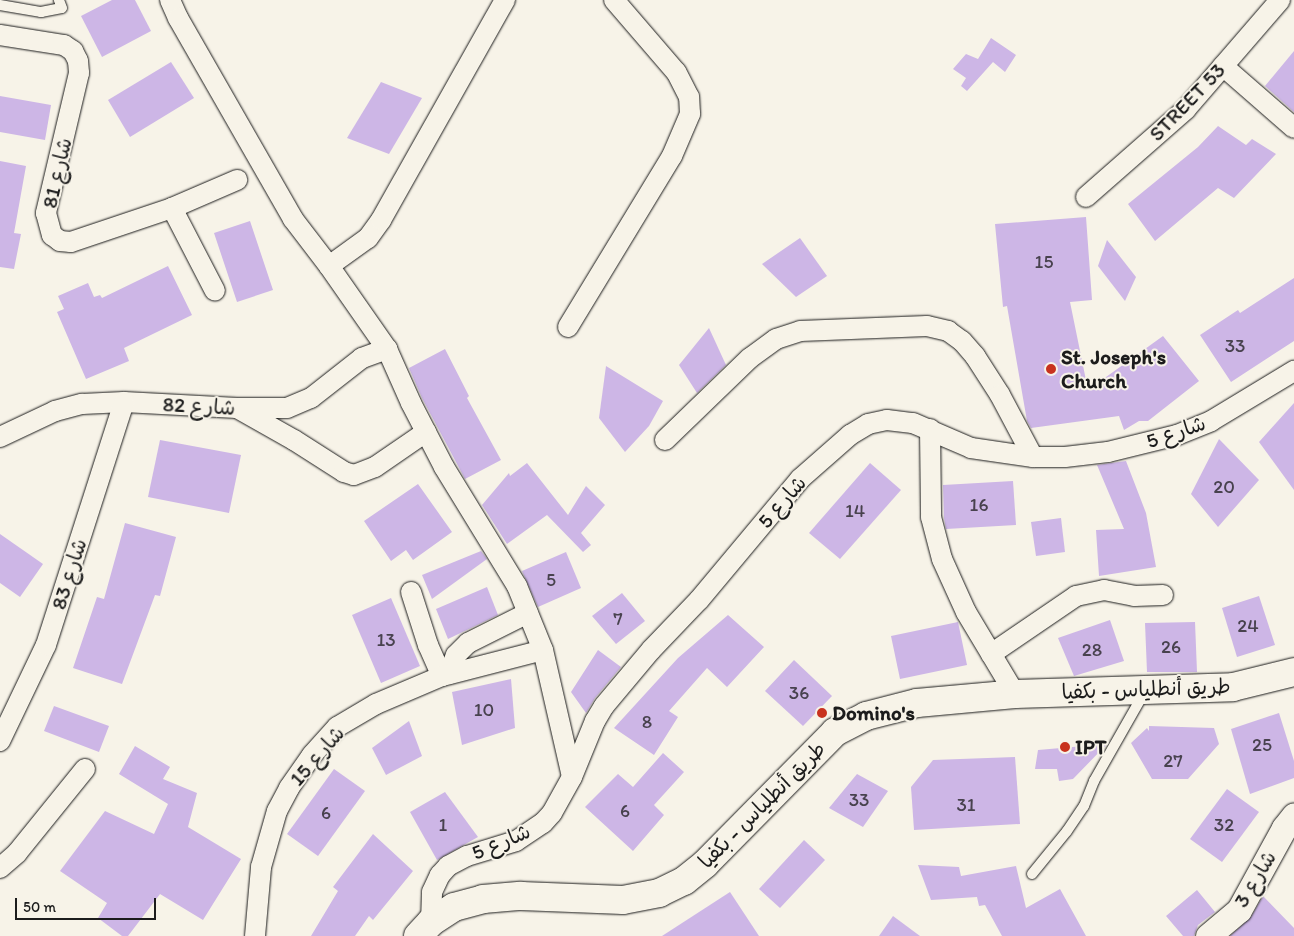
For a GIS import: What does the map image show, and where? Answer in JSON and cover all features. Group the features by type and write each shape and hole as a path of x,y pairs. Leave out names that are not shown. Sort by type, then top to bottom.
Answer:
{"highway":[{"name":"طريق أنطلياس - بكفيا","path":"424,929 454,907 483,899 521,896 623,900 659,893 684,881 705,864 835,732 866,716 917,703 1015,694 1233,687 1294,672"}],"street":[{"path":"170,0 178,18 293,219 329,266 387,349 444,467 517,586 543,650 572,777"},
{"path":"329,266 368,238 381,220 505,0"},
{"path":"568,327 672,156 690,114 689,96 676,72 614,0"},
{"name":"STREET 53","path":"1086,197 1186,109 1280,0"},
{"name":"شارع 81","path":"0,35 64,45 73,51 78,60 78,74 46,213 52,235 60,241 71,242 172,208 237,180"},
{"path":"1223,66 1294,128"},
{"path":"172,208 215,291"},
{"path":"665,440 750,358 776,338 800,332 927,326 948,331 962,341 975,356 1000,394 1033,457"},
{"name":"شارع 82","path":"0,437 55,411 82,404 124,402 278,409 293,406 311,398 362,358 387,349"},
{"name":"شارع 5","path":"424,929 432,892 440,875 448,866 467,856 516,841 533,832 552,813 572,777 595,722 604,706 651,650 699,600 800,479 850,435 868,424 887,420 913,423 930,429 948,440 971,448 1033,457 1065,457 1108,452 1177,435 1211,421 1294,371"},
{"name":"شارع 83","path":"0,741 46,645 124,402"},
{"path":"237,408 294,440 344,472 354,475 375,467 426,432"},
{"path":"930,429 931,498 935,537 947,573 1015,694"},
{"path":"991,654 1076,596 1104,590 1134,596 1162,595"},
{"path":"411,592 428,645 446,675"},
{"path":"446,675 456,655 468,643 528,613"},
{"name":"شارع 15","path":"255,936 261,867 267,838 277,811 289,788 312,755 337,727 376,704 446,675 543,650"},
{"path":"0,868 17,853 85,768"},
{"name":"شارع 3","path":"1208,936 1239,910 1284,828 1294,815"}],"lane":[{"path":"0,5 41,12 62,8 59,0"},
{"path":"1032,874 1068,831 1084,806 1094,781 1146,690"}],"building":[{"path":"112,0 135,0 151,31 102,57 81,16"},
{"path":"991,38 1016,55 1005,72 993,62 967,91 961,86 966,78 953,69 966,54 978,59"},
{"path":"1294,51 1294,112 1265,86"},
{"path":"171,62 194,98 130,137 108,100"},
{"path":"381,82 422,98 389,154 347,138"},
{"path":"0,96 51,105 45,140 0,132"},
{"path":"1218,126 1246,145 1252,139 1276,154 1234,198 1218,188 1155,241 1128,204 1198,147"},
{"path":"0,161 26,166 14,233 21,234 14,269 0,267"},
{"path":"1086,217 1092,300 1070,302 1088,390 1163,336 1199,381 1148,421 1139,421 1124,430 1119,416 1031,428 1027,421 1007,306 1003,307 995,224"},
{"path":"250,221 273,290 237,302 214,233"},
{"path":"800,238 827,276 796,297 762,264"},
{"path":"1107,240 1136,277 1125,301 1098,266"},
{"path":"168,266 192,315 124,348 129,361 86,379 57,312 64,309 58,296 88,283 94,297 100,295 102,298"},
{"path":"1294,278 1294,341 1231,382 1200,335 1238,310 1240,313"},
{"path":"709,328 726,365 697,393 679,365"},
{"path":"445,349 469,396 467,398 501,460 465,479 422,398 409,368"},
{"path":"606,366 663,401 649,426 625,452 599,418"},
{"path":"1294,403 1294,490 1259,442"},
{"path":"1219,439 1259,480 1218,527 1191,494"},
{"path":"160,440 241,455 229,513 148,497"},
{"path":"1126,461 1146,513 1156,567 1099,576 1096,530 1124,529 1097,465"},
{"path":"527,463 568,515 586,486 605,505 581,533 591,545 583,552 547,515 507,544 482,505 509,473 510,476"},
{"path":"870,463 901,490 840,559 809,533"},
{"path":"1013,481 1016,525 946,529 943,485"},
{"path":"418,484 452,532 413,560 406,550 391,561 364,521"},
{"path":"1061,518 1065,552 1036,556 1031,522"},
{"path":"125,523 176,537 160,596 155,595 122,684 73,668 97,597 104,599"},
{"path":"0,534 43,564 20,597 0,583"},
{"path":"481,551 487,559 432,599 422,575"},
{"path":"566,552 581,588 538,607 522,571"},
{"path":"487,587 498,615 448,639 436,609"},
{"path":"622,593 645,621 616,644 592,616"},
{"path":"1259,596 1275,645 1237,657 1222,608"},
{"path":"391,598 420,666 381,683 352,615"},
{"path":"728,615 764,647 727,687 707,668 669,711 678,717 654,755 614,728 678,658"},
{"path":"1110,620 1124,661 1074,676 1058,638"},
{"path":"958,622 967,665 900,679 891,636"},
{"path":"1195,622 1197,672 1147,672 1145,623"},
{"path":"598,650 621,667 595,698 586,713 571,692"},
{"path":"794,660 832,696 803,726 765,691"},
{"path":"511,679 515,728 462,745 452,692"},
{"path":"54,706 109,726 99,752 44,731"},
{"path":"1279,713 1294,761 1294,778 1250,794 1231,729"},
{"path":"409,721 422,756 386,775 372,748"},
{"path":"1149,726 1214,728 1219,744 1188,779 1152,779 1131,743 1147,728 1149,731"},
{"path":"1107,744 1073,779 1059,781 1057,769 1035,769 1038,750"},
{"path":"135,746 170,767 163,779 197,793 188,827 241,859 203,920 160,894 128,936 122,936 98,918 107,903 60,871 105,811 154,834 168,804 119,774"},
{"path":"663,753 684,772 654,805 664,815 633,851 585,807 618,774 633,787"},
{"path":"1015,757 1020,824 914,830 911,787 933,760"},
{"path":"334,769 365,791 318,856 287,834"},
{"path":"857,774 888,791 863,827 829,808"},
{"path":"1227,789 1259,812 1222,862 1190,839"},
{"path":"445,792 478,837 437,860 410,812"},
{"path":"373,834 413,871 373,920 369,916 355,936 311,936 338,891 333,887"},
{"path":"804,840 825,860 780,908 759,889"},
{"path":"918,865 959,867 961,876 1016,866 1026,908 1060,889 1086,936 1002,936 985,905 979,906 977,897 931,900"},
{"path":"1197,890 1215,912 1198,925 1194,936 1183,936 1166,916"},
{"path":"730,892 759,936 662,936"},
{"path":"1263,896 1294,928 1294,936 1230,936 1251,917"},
{"path":"893,916 920,936 879,936"}],"place":[{"name":"St. Joseph's Church","path":"1051,369"},
{"name":"Domino's","path":"822,713"},
{"name":"IPT","path":"1065,747"}]}
